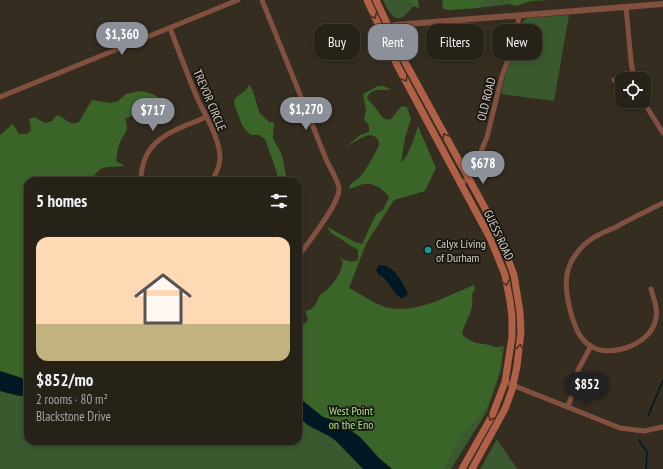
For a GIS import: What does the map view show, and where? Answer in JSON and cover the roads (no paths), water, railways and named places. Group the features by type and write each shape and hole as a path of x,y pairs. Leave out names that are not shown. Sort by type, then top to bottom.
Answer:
{"main road":[{"name":"GUESS ROAD","path":"367,0 378,24"},
{"name":"GUESS ROAD","path":"376,0 387,24"},
{"name":"GUESS ROAD","path":"396,60 490,238 505,275 512,317 511,343 505,382 492,416 462,469"},
{"name":"GUESS ROAD","path":"405,60 422,94 498,232 514,275 520,312 521,332 513,385 505,410 472,469"}],"street":[{"path":"0,97 238,0"},
{"path":"262,0 339,190 335,204 302,252"},
{"path":"408,24 663,4"},
{"path":"626,7 633,72"},
{"name":"OLD ROAD","path":"462,184 473,171 487,137 502,76 516,38 519,15"},
{"name":"TREVOR CIRCLE","path":"170,28 187,74 215,137 220,157 218,170 214,177"},
{"path":"647,108 663,133"},
{"path":"141,177 146,155 159,138 206,117"},
{"path":"651,289 655,302 656,317 653,328 639,341 615,351 603,351 591,346 582,338 576,328 566,294 567,274 572,260 581,248 592,239 663,203"},
{"path":"568,406 573,393 578,370 591,346"},
{"path":"505,382 620,428 644,431 663,427"}],"water":[{"path":"379,265 389,268 397,275 408,294 405,297 401,298 395,293 385,279 378,274 376,270"},
{"path":"0,371 22,378 24,382 24,396 0,391"},
{"path":"302,400 323,417 339,422 360,437 379,458 392,469 363,469 336,441 309,426 302,420"}],"waterway":[{"path":"648,416 663,380"},
{"path":"639,440 647,452 646,469"}],"place":[{"name":"Calyx Living of Durham","path":"428,250"}],"park label":[{"name":"West Point on the Eno","path":"351,417"}]}
